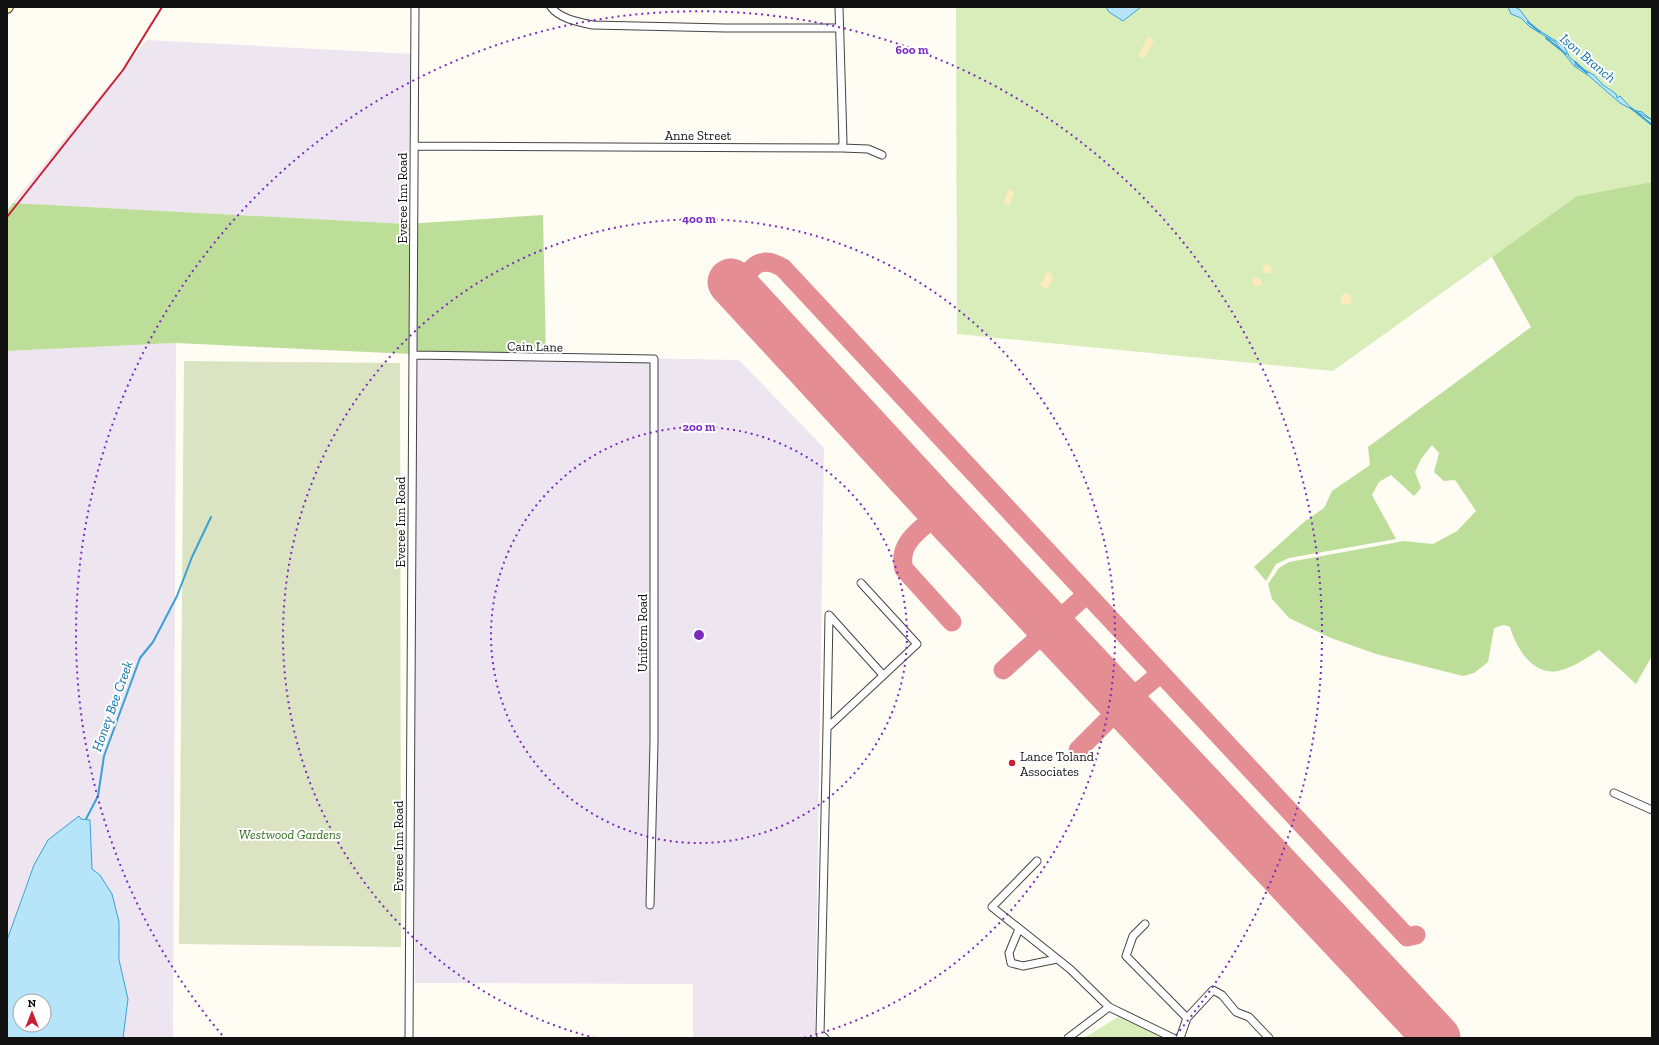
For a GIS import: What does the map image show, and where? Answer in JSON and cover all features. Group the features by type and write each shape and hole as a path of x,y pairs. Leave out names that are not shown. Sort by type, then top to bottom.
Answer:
{"street":[{"name":"Everee Inn Road","path":"409,1038 415,7"},
{"path":"551,7 554,11 572,20 593,25 725,28 839,28"},
{"path":"839,7 842,148"},
{"name":"Anne Street","path":"414,146 842,148 868,149 882,155"},
{"name":"Cain Lane","path":"413,355 654,359 654,362"},
{"name":"Uniform Road","path":"650,905 654,742 654,362"},
{"path":"827,728 917,644 861,583"},
{"path":"825,1038 820,1034 829,615 883,675"},
{"path":"1614,793 1652,810"},
{"path":"1037,861 992,907 1057,960 1109,1007 1173,1038"},
{"path":"1146,924 1133,936 1126,956 1186,1018"},
{"path":"1019,929 1009,953 1011,963 1023,966 1057,960"},
{"path":"1180,1038 1186,1018 1213,990 1222,995 1236,1012 1249,1017 1269,1038"},
{"path":"1068,1038 1109,1007"}],"shaded area":[{"path":"147,40 412,54 407,224 13,203"},
{"path":"176,343 173,1038 123,1038 119,941 102,892 92,870 91,821 78,819 46,842 26,885 7,939 7,351"},
{"path":"411,354 739,360 824,448 815,1038 693,1038 693,984 415,983"}],"green space":[{"path":"956,7 1652,7 1652,182 1577,196 1333,371 957,334"},
{"path":"1652,182 1652,656 1636,684 1599,650 1563,670 1549,671 1540,669 1526,658 1516,643 1510,627 1504,625 1494,628 1488,662 1474,673 1463,676 1376,654 1331,638 1289,618 1272,599 1268,584 1279,568 1289,562 1404,541 1433,544 1457,531 1476,511 1455,480 1444,481 1434,472 1439,453 1432,445 1421,459 1415,472 1421,488 1414,496 1391,475 1379,482 1372,495 1396,539 1289,558 1276,564 1266,581 1254,567 1304,522 1324,508 1332,491 1370,465 1368,447 1531,327 1492,257 1577,196"},
{"path":"13,203 407,224 543,215 546,356 411,354 176,343 7,351 7,211"},
{"name":"Westwood Gardens","path":"184,361 400,363 401,947 179,944"},
{"path":"1118,1017 1165,1038 1084,1038"}],"sand":[{"path":"1148,37 1154,40 1145,57 1141,58 1139,54"},
{"path":"1011,189 1014,193 1009,205 1006,206 1004,203 1007,192"},
{"path":"1267,264 1272,269 1267,274 1262,269"},
{"path":"1050,272 1053,277 1048,288 1044,289 1040,283 1044,281 1045,274"},
{"path":"1257,277 1262,282 1257,287 1252,282"},
{"path":"1344,294 1348,294 1350,295 1350,303 1344,304 1341,301 1341,297"}],"water":[{"path":"1106,7 1141,7 1123,21 1109,12"},
{"path":"1508,7 1515,7 1520,10 1532,26 1564,46 1570,58 1577,63 1575,65 1594,75 1602,84 1616,94 1617,98 1620,96 1633,110 1620,103 1589,76 1574,66 1555,42 1530,27 1521,18 1511,14"},
{"path":"1633,110 1642,112 1652,120"},
{"path":"79,816 81,819 90,820 92,869 100,875 112,894 119,922 119,960 128,999 123,1038 7,1038 7,940 34,865 48,840"}],"waterway":[{"name":"Ison Branch","path":"1528,22 1540,32"},
{"name":"Ison Branch","path":"1546,38 1566,54"},
{"name":"Ison Branch","path":"1575,62 1587,73"},
{"name":"Ison Branch","path":"1631,108 1652,125"},
{"name":"Honey Bee Creek","path":"86,819 98,796 104,756 140,658 153,642 177,596 192,557 211,517"}],"taxiway":[{"path":"739,291 750,270 760,263 767,262 783,268 1407,937 1416,935"},
{"path":"942,511 913,536 904,551 903,559 904,569 952,622"},
{"path":"1003,670 1087,594"},
{"path":"1078,750 1124,704 1161,673"}],"runway":[{"path":"731,282 931,499 1437,1038"}],"railway":[{"path":"7,217 123,70 162,7"}],"place":[{"name":"Lance Toland Associates","path":"1012,763"}]}
